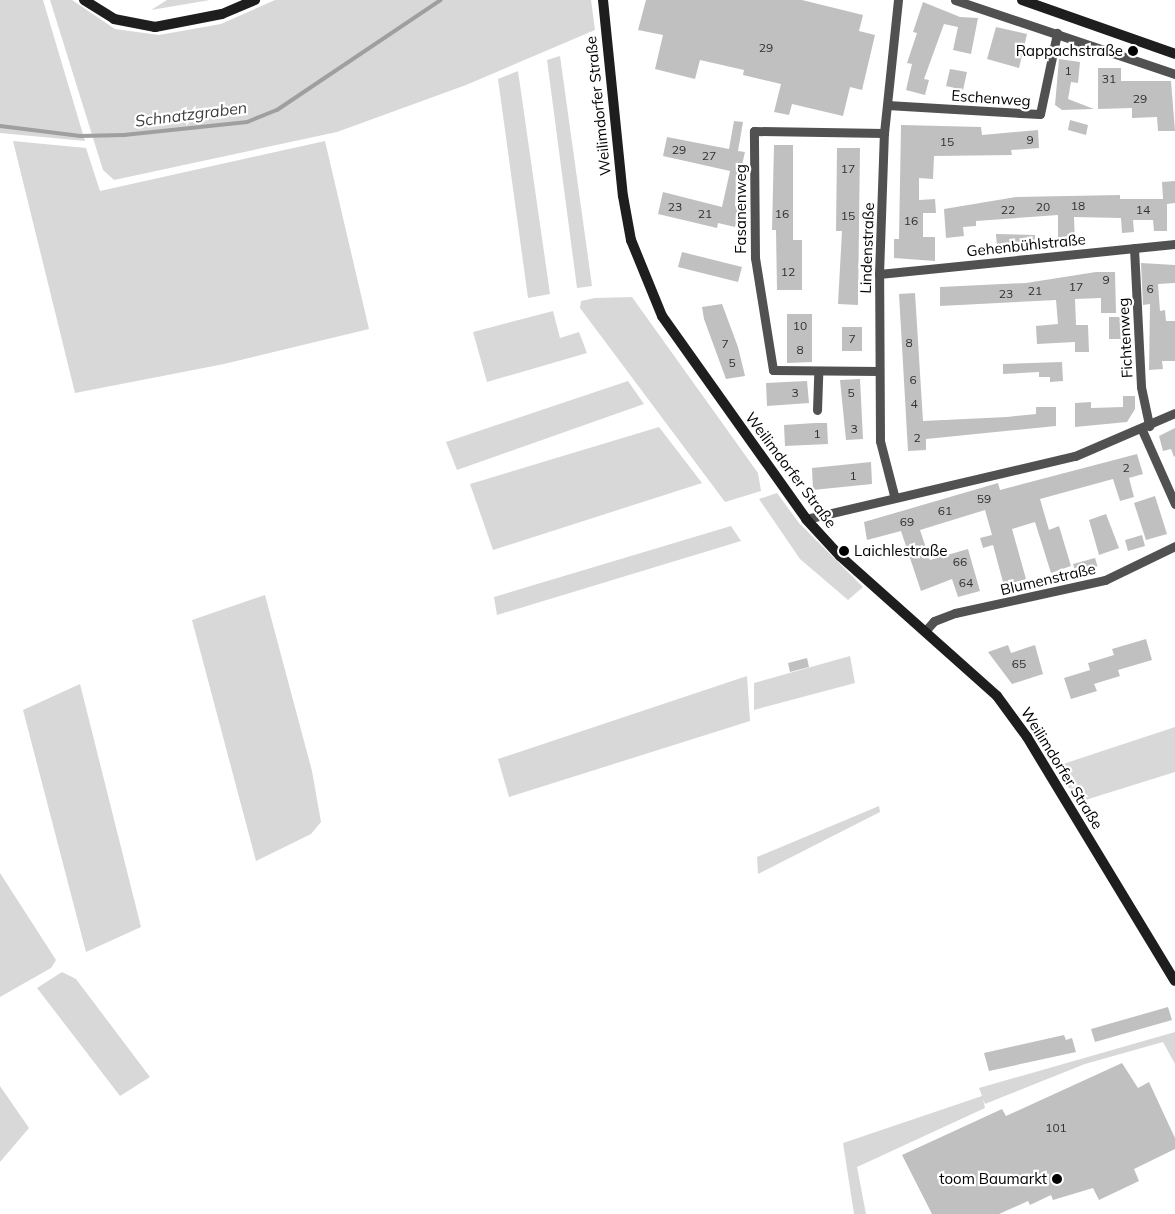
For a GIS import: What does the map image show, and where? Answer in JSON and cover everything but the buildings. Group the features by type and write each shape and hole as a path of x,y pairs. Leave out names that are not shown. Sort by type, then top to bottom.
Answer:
{"main road":[{"path":"84,0 114,19 155,27 222,14 255,0"},
{"name":"Weilimdorfer Straße","path":"603,0 623,196 646,285 662,316 806,518 846,561 926,630 998,696 1027,737 1175,981"},
{"path":"1022,0 1175,54"}],"street":[{"name":"Lindenstraße","path":"894,495 880,441 879,274 884,133 898,0"},
{"path":"955,0 1175,74"},
{"name":"Eschenweg","path":"887,105 1040,114 1056,33"},
{"name":"Fasanenweg","path":"879,371 818,373 772,370 755,258 754,130 884,133"},
{"name":"Gehenbühlstraße","path":"879,274 1175,244"},
{"name":"Fichtenweg","path":"1134,248 1141,387 1146,428 1175,504"},
{"path":"817,410 818,373"},
{"path":"806,518 894,495 1075,456 1146,428 1175,413"},
{"name":"Blumenstraße","path":"926,630 934,621 955,613 1105,580 1175,546"}],"shaded area":[{"path":"0,0 43,0 85,141 0,133"},
{"path":"50,0 72,0 115,29 159,35 221,24 275,0 591,0 595,30 466,85 337,132 114,180 103,170"},
{"path":"167,0 210,0 151,10"},
{"path":"560,56 592,286 577,288 547,60"},
{"path":"518,71 550,294 528,298 498,79"},
{"path":"13,141 86,148 100,191 325,141 369,329 224,364 75,393"},
{"path":"632,297 758,473 761,491 725,502 580,308 581,301 595,298"},
{"path":"553,311 560,338 579,332 587,353 487,382 473,332"},
{"path":"628,381 644,404 457,470 446,442"},
{"path":"659,427 702,483 493,550 470,484"},
{"path":"777,493 799,523 863,587 848,600 800,559 759,499"},
{"path":"731,526 741,541 497,615 494,597"},
{"path":"265,595 312,771 321,822 311,834 256,861 192,620"},
{"path":"850,656 855,683 754,710 754,683"},
{"path":"747,676 750,721 509,797 498,759"},
{"path":"80,684 141,927 86,952 23,710"},
{"path":"1175,727 1175,772 1079,802 1054,767"},
{"path":"879,806 880,812 758,874 757,857"},
{"path":"0,873 56,960 51,968 0,997"},
{"path":"62,972 76,979 150,1077 120,1096 37,988"},
{"path":"1175,1032 1175,1064 1163,1042 1085,1064 985,1104 983,1099 985,1108 857,1167 866,1214 854,1214 843,1143 982,1096 979,1088"},
{"path":"0,1086 29,1128 0,1162"}],"waterway":[{"name":"Schnatzgraben","path":"0,126 80,136 124,135 247,122 277,110 441,0"}],"place":[{"name":"Rappachstraße","path":"1133,51"},
{"name":"Laichlestraße","path":"844,551"},
{"name":"toom Baumarkt","path":"1057,1179"}]}
